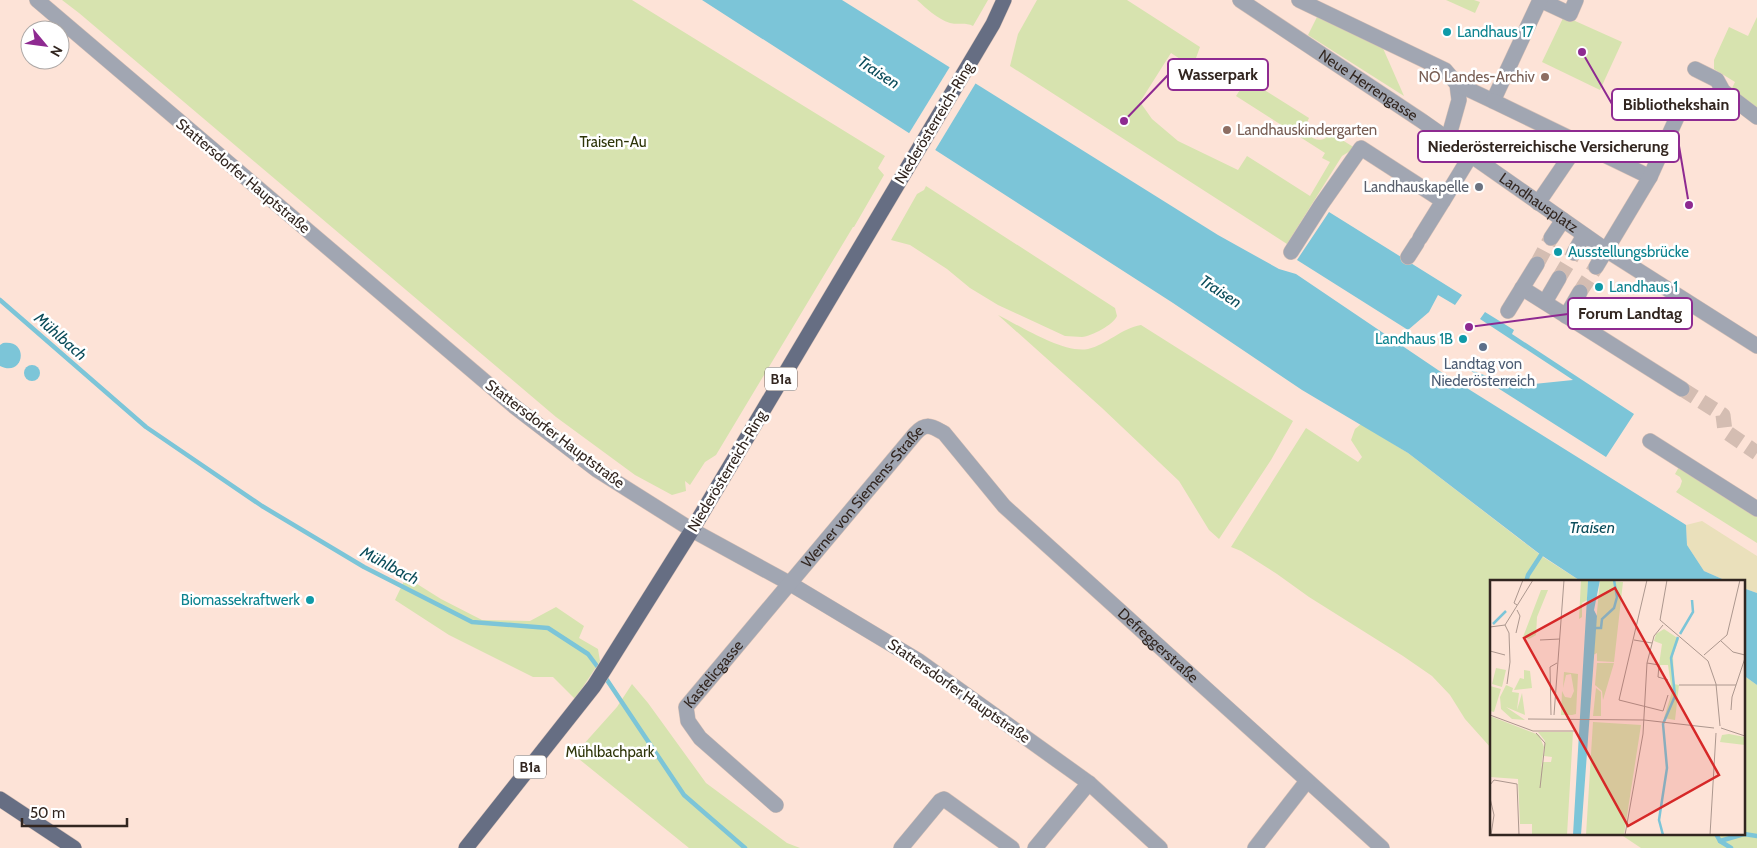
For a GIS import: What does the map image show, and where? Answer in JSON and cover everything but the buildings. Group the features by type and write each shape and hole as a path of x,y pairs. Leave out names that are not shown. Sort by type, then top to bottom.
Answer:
{"main road":[{"name":"Niederösterreich-Ring","path":"993,24 1004,0"},
{"name":"Niederösterreich-Ring","path":"466,848 594,686 612,660 692,530 993,24 1011,0"},
{"path":"0,799 74,848"}],"street":[{"name":"Stattersdorfer Hauptstraße","path":"37,0 515,407 597,470 692,530 789,583 919,661 1089,783 1160,848"},
{"name":"Neue Herrengasse","path":"1240,0 1471,155"},
{"path":"1299,0 1445,70 1457,84 1650,177"},
{"path":"1493,102 1540,0 1570,14 1576,0"},
{"path":"1695,69 1717,80 1723,91 1757,117"},
{"path":"1448,139 1459,100 1457,84"},
{"path":"1596,267 1650,177 1682,106"},
{"path":"1538,203 1578,142"},
{"path":"1291,252 1361,148 1443,201"},
{"path":"1408,257 1471,155"},
{"name":"Landhausplatz","path":"1471,155 1606,250"},
{"path":"1552,238 1562,220"},
{"path":"1574,253 1584,235"},
{"path":"1606,250 1757,346"},
{"path":"1508,311 1536,264"},
{"path":"1544,302 1558,278"},
{"path":"1522,288 1682,389"},
{"path":"1566,316 1580,292"},
{"name":"Werner von Siemens-Straße","path":"789,583 921,428 930,427 944,433"},
{"name":"Defreggerstraße","path":"944,433 1004,506 1382,848"},
{"path":"1650,441 1757,509"},
{"name":"Kastelicgasse","path":"776,805 700,738 688,721 686,707 789,583"},
{"path":"1255,848 1307,781"},
{"path":"1035,848 1089,783"},
{"path":"901,848 940,801 944,799 1012,848"}],"green space":[{"name":"Traisen-Au","path":"62,0 632,0 885,156 878,168 884,175 716,455 705,462 690,485 685,481 686,491 672,495 635,475 556,417"},
{"path":"917,0 988,0 973,26 953,24 945,21"},
{"path":"1037,0 1127,0 1200,47 1196,58 1201,65 1212,68 1219,65 1222,61 1227,64 1215,82 1171,53 1140,102 1152,119 1178,141 1238,170 1247,156 1310,196 1330,162 1322,158 1325,153 1236,96 1247,79 1309,118 1307,130 1312,138 1322,140 1331,133 1355,148 1342,156 1287,244 1010,66 1018,34"},
{"path":"1446,0 1474,0 1480,2 1475,13"},
{"path":"1564,16 1622,42 1600,90 1542,62"},
{"path":"1317,17 1382,46 1404,96 1308,35"},
{"path":"1757,17 1757,112 1730,92 1735,82 1714,69 1714,60 1729,27 1748,36"},
{"path":"926,186 1115,308 1117,316 1115,319 1102,330 1091,335 1082,337 1065,336 998,305 970,288 947,269 910,245 891,240 917,194 924,190"},
{"path":"998,315 1042,338 1078,349 1095,347 1127,329 1141,325 1293,421 1271,460 1219,539 1209,530 1179,481 1102,408"},
{"path":"1361,424 1408,453 1543,557 1579,580 1490,580 1490,747 1465,719 1450,695 1432,676 1309,597 1277,574 1241,551 1231,547 1306,428 1358,462 1362,457 1351,440 1355,429"},
{"path":"1680,465 1757,515 1757,543 1676,492 1682,481 1675,474"},
{"path":"406,577 441,599 482,620 530,621 556,607 584,626 579,638 598,649 600,661 575,699 553,677 533,677 449,635 395,600"},
{"path":"1744,676 1757,685 1757,848 1641,848 1623,836 1744,836"},
{"name":"Mühlbachpark","path":"632,684 706,783 787,843 800,848 689,848 574,755 617,707"}],"sand":[{"path":"1702,521 1757,556 1757,593 1744,588 1744,580 1724,580 1704,571 1687,545 1686,525"}],"water":[{"name":"Traisen","path":"702,0 842,0 1218,235 1279,269 1296,274 1438,370 1683,523 1686,525 1687,545 1704,571 1724,580 1579,580 1541,555 1408,453 1302,390 1173,303"},
{"path":"1329,212 1462,295 1455,305 1438,295 1429,312 1408,330 1297,260"},
{"path":"1485,312 1514,330 1512,334 1634,414 1606,457 1468,369 1492,378 1524,385 1573,380 1480,319"},
{"path":"12,343 20,352 21,358 19,363 14,367 0,366 0,345"},
{"path":"32,365 38,367 40,373 38,379 32,381 26,379 24,373 26,367"},
{"path":"1744,588 1757,593 1757,685 1744,676"}],"pier":[{"path":"951,65 977,81 934,152 908,135"}],"waterway":[{"name":"Mühlbach","path":"0,300 146,427 262,506 364,567 472,622 548,628 588,654 600,670"},
{"path":"1527,580 1541,555"},
{"name":"Mühlbach","path":"605,677 684,795 745,848"},
{"path":"1744,834 1757,836"},
{"path":"1717,836 1720,841 1731,848"},
{"path":"1720,841 1737,836"}],"tunnel":[{"path":"1537,264 1551,238"},
{"path":"1559,278 1574,253"},
{"path":"1580,292 1596,267"},
{"path":"1682,389 1723,415 1725,431 1757,453"}],"place":[{"name":"Landhaus 17","path":"1447,32"},
{"name":"Bibliothekshain","path":"1582,52"},
{"name":"NÖ Landes-Archiv","path":"1545,77"},
{"name":"Wasserpark","path":"1124,121"},
{"name":"Landhauskindergarten","path":"1227,130"},
{"name":"Landhauskapelle","path":"1479,187"},
{"name":"Niederösterreichische Versicherung","path":"1689,205"},
{"name":"Ausstellungsbrücke","path":"1558,252"},
{"name":"Landhaus 1","path":"1599,287"},
{"name":"Forum Landtag","path":"1469,327"},
{"name":"Landhaus 1B","path":"1463,339"},
{"name":"Landtag von Niederösterreich","path":"1483,347"},
{"name":"Biomassekraftwerk","path":"310,600"}]}
